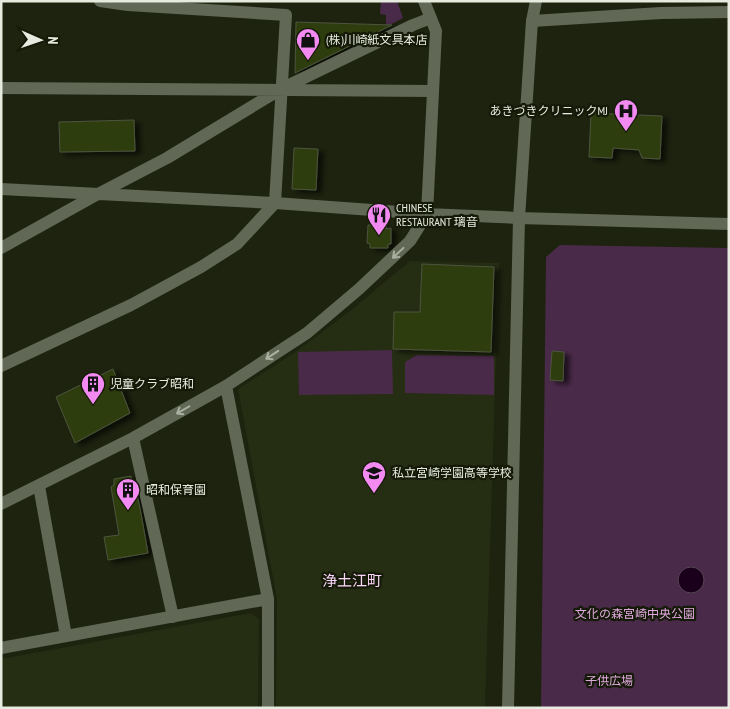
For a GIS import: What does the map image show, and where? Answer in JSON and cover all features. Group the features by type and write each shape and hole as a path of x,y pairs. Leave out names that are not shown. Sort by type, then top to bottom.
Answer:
{"street":[{"path":"1,366 131,305 201,267 237,244 275,203 286,15 100,1"},
{"path":"1,504 133,438 226,386 307,332 359,289 410,242 427,214 436,31 424,1"},
{"path":"508,708 519,218 532,21 536,1"},
{"path":"532,21 661,13 729,12"},
{"path":"1,248 167,158 281,90 398,32 431,18"},
{"path":"1,88 433,91"},
{"path":"1,189 275,203 427,214 729,224"},
{"path":"226,386 268,599 268,708"},
{"path":"133,438 173,617"},
{"path":"39,486 66,636"},
{"path":"1,648 268,599"}],"shaded area":[{"name":"私立宮崎学園高等学校","path":"410,261 499,263 485,708 276,708 277,599 238,389 294,353 350,311"},
{"path":"691,567 701,570 704,580 701,590 691,593 681,590 678,580 681,570"},
{"path":"251,613 259,619 258,708 1,708 1,659"}],"green space":[{"path":"381,1 397,1 403,18 386,27 386,15 380,14"},
{"name":"文化の森宮崎中央公園","path":"560,245 729,248 729,708 541,708 546,257"},
{"path":"392,350 393,394 299,395 298,352"},
{"path":"417,355 494,356 494,395 405,393 405,362"}],"building":[{"name":"(株)川崎紙文具本店","path":"296,22 392,25 295,73"},
{"name":"あきづきクリニックMJ","path":"591,113 662,116 660,159 642,158 639,150 613,148 612,158 589,157"},
{"path":"134,120 135,151 60,152 59,122"},
{"path":"294,148 318,149 316,190 292,189"},
{"name":"CHINESE RESTAURANT 璃音","path":"368,225 386,225 386,229 391,228 391,244 388,244 388,248 370,248 370,244 367,243"},
{"path":"422,264 494,267 491,352 393,349 394,312 420,312"},
{"path":"552,351 564,352 563,381 550,380"},
{"name":"児童クラブ昭和","path":"113,369 130,413 75,443 56,397"},
{"name":"昭和保育園","path":"131,476 132,482 134,481 140,508 148,553 108,560 104,537 119,535 111,487 114,485 114,479"}],"place":[{"name":"(株)川崎紙文具本店","path":"308,61"},
{"name":"あきづきクリニックMJ","path":"626,132"},
{"name":"CHINESE RESTAURANT 璃音","path":"379,236"},
{"name":"児童クラブ昭和","path":"93,405"},
{"name":"私立宮崎学園高等学校","path":"374,494"},
{"name":"昭和保育園","path":"128,511"}],"district":[{"name":"浄土江町","path":"352,581"}],"park label":[{"name":"子供広場","path":"609,681"}]}
